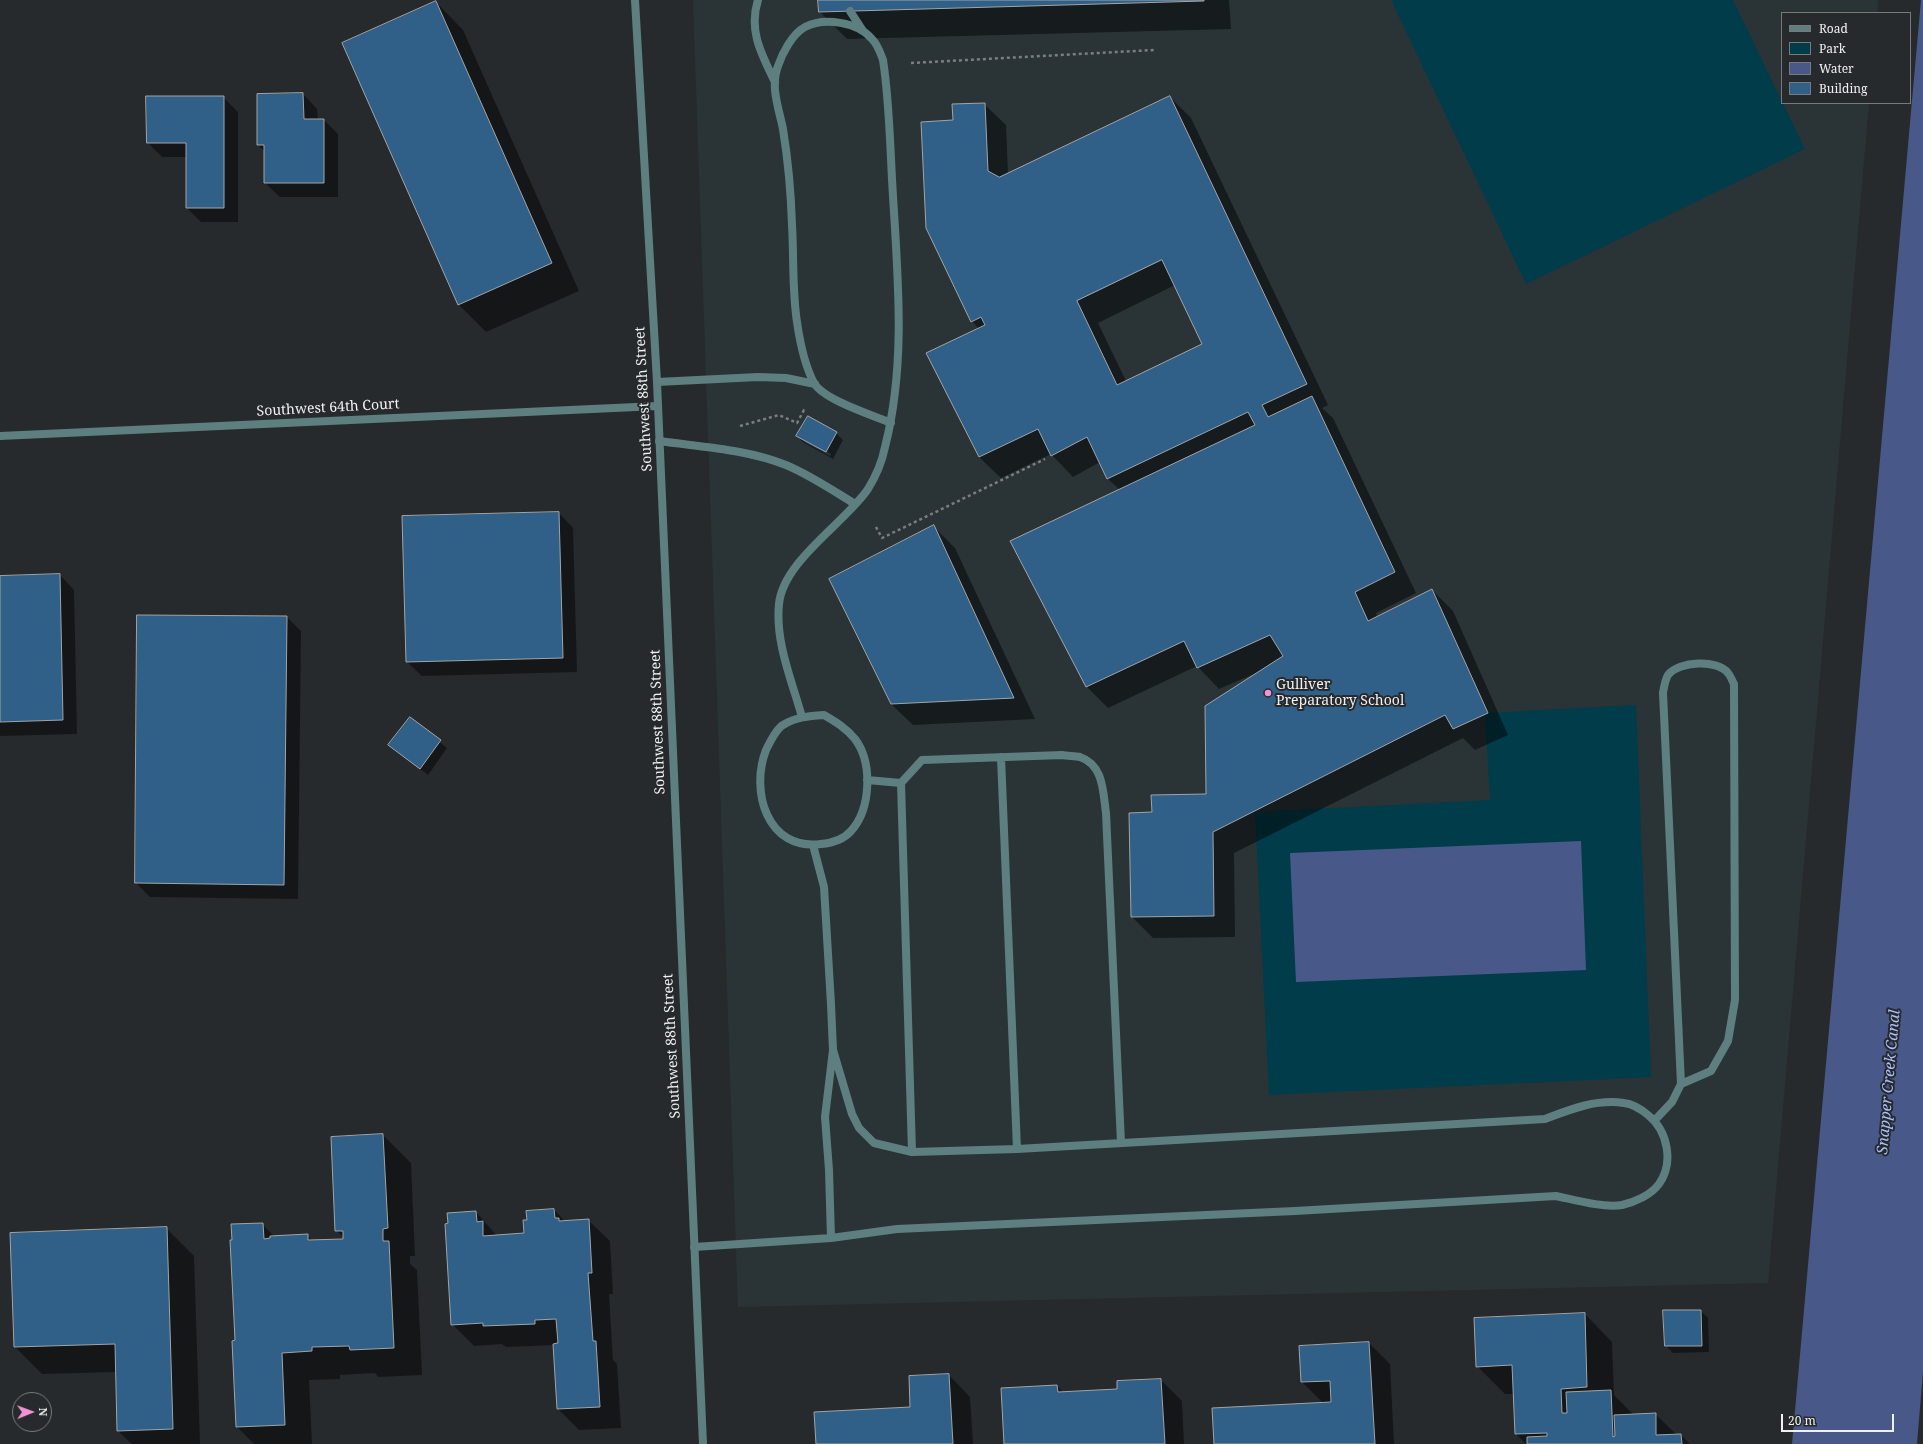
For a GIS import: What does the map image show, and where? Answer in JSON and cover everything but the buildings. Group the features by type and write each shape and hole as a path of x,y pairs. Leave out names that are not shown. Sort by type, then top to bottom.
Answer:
{"street":[{"name":"Southwest 88th Street","path":"635,0 657,382 703,1444"},
{"path":"756,2 754,31 758,47 775,82"},
{"path":"850,12 864,32"},
{"path":"802,717 780,634 779,603 785,585 805,555 868,490 878,471 891,423 897,378 900,330 883,60 878,47 872,38 864,32 844,24 824,22 804,28 784,49 777,69 774,90 783,130 788,172 797,321 803,356 815,384 830,397 891,423"},
{"path":"657,382 786,378 815,384"},
{"name":"Southwest 64th Court","path":"0,436 658,406"},
{"path":"659,441 733,451 760,456 785,464 811,477 855,504"},
{"path":"1654,1120 1672,1102 1681,1084 1663,693 1668,676 1673,671 1688,665 1704,663 1714,664 1728,672 1734,684 1735,1000 1728,1041 1711,1071 1681,1084"},
{"path":"824,715 842,726 856,740 864,760 867,780 865,800 861,817 850,832 833,842 813,845 793,842 777,830 768,818 763,802 760,782 762,761 770,741 782,725 802,717 824,715"},
{"path":"912,1152 901,783 922,760 1062,755 1081,758 1096,768 1102,780 1106,813 1121,1143"},
{"path":"1001,757 1017,1149"},
{"path":"867,780 901,783"},
{"path":"813,845 824,887 833,1050 825,1117 829,1170 831,1238"},
{"path":"694,1247 831,1238 897,1229 1302,1210 1556,1196 1595,1204 1622,1205 1643,1197 1659,1184 1667,1157 1667,1146 1662,1131 1654,1120 1641,1109 1626,1103 1606,1102 1578,1106 1545,1119 1017,1149 912,1152 874,1143 859,1128 852,1114 833,1050"}],"path":[{"path":"910,63 1154,50"},
{"path":"737,427 779,415 797,423 804,410 811,414"},
{"path":"876,527 882,538 1045,459"}],"shaded area":[{"name":"Gulliver Preparatory School","path":"693,0 1878,0 1877,12 1781,12 1781,104 1869,104 1768,1283 738,1307"}],"green space":[{"path":"1391,0 1733,0 1781,99 1781,104 1783,104 1805,149 1526,284"},
{"path":"1636,705 1651,1077 1269,1095 1255,812 1490,800 1485,713"}],"water":[{"name":"Snapper Creek Canal","path":"1921,0 1923,0 1923,1371 1917,1444 1792,1444"},
{"path":"1581,841 1586,970 1296,982 1290,853"}],"place":[{"name":"Gulliver Preparatory School","path":"1268,693"}]}
